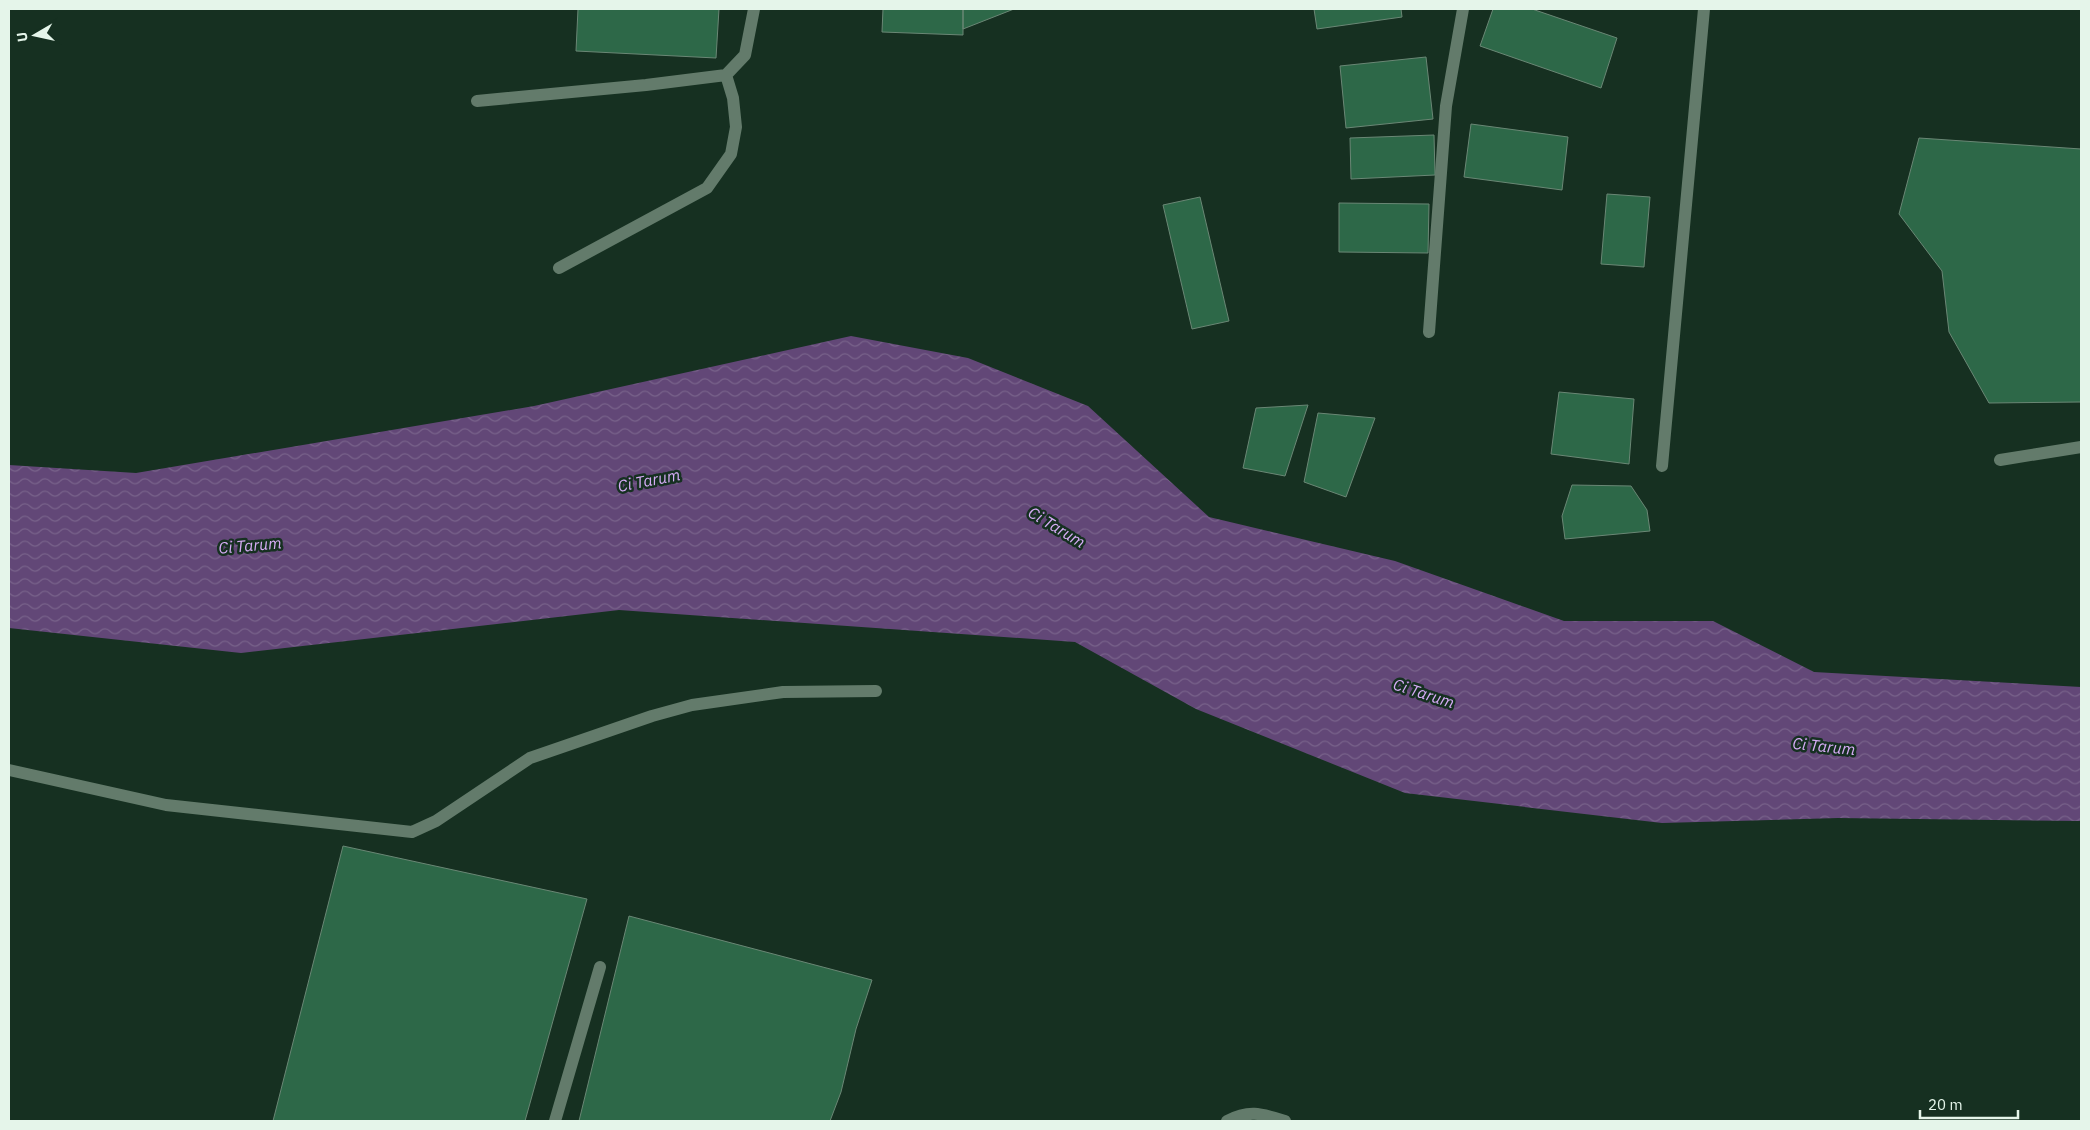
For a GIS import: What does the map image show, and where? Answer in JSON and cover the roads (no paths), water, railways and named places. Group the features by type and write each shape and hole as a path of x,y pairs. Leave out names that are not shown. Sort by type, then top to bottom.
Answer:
{"lane":[{"path":"477,101 646,85 726,75 745,55 754,9"},
{"path":"1429,332 1446,106 1463,9"},
{"path":"1662,466 1704,9"},
{"path":"559,268 707,188 731,154 736,127 733,98 726,75"},
{"path":"2000,460 2081,447"},
{"path":"9,770 166,805 412,832 436,821 530,758 652,716 692,705 783,692 876,691"},
{"path":"555,1121 600,967"},
{"path":"1227,1121 1238,1116 1257,1113 1285,1121"}],"water":[{"name":"Ci Tarum","path":"851,336 968,358 1088,406 1209,517 1395,561 1564,621 1713,621 1814,672 2081,687 2081,821 1838,818 1662,823 1405,793 1196,709 1075,642 619,610 241,653 9,628 9,465 136,473 534,406"}]}
